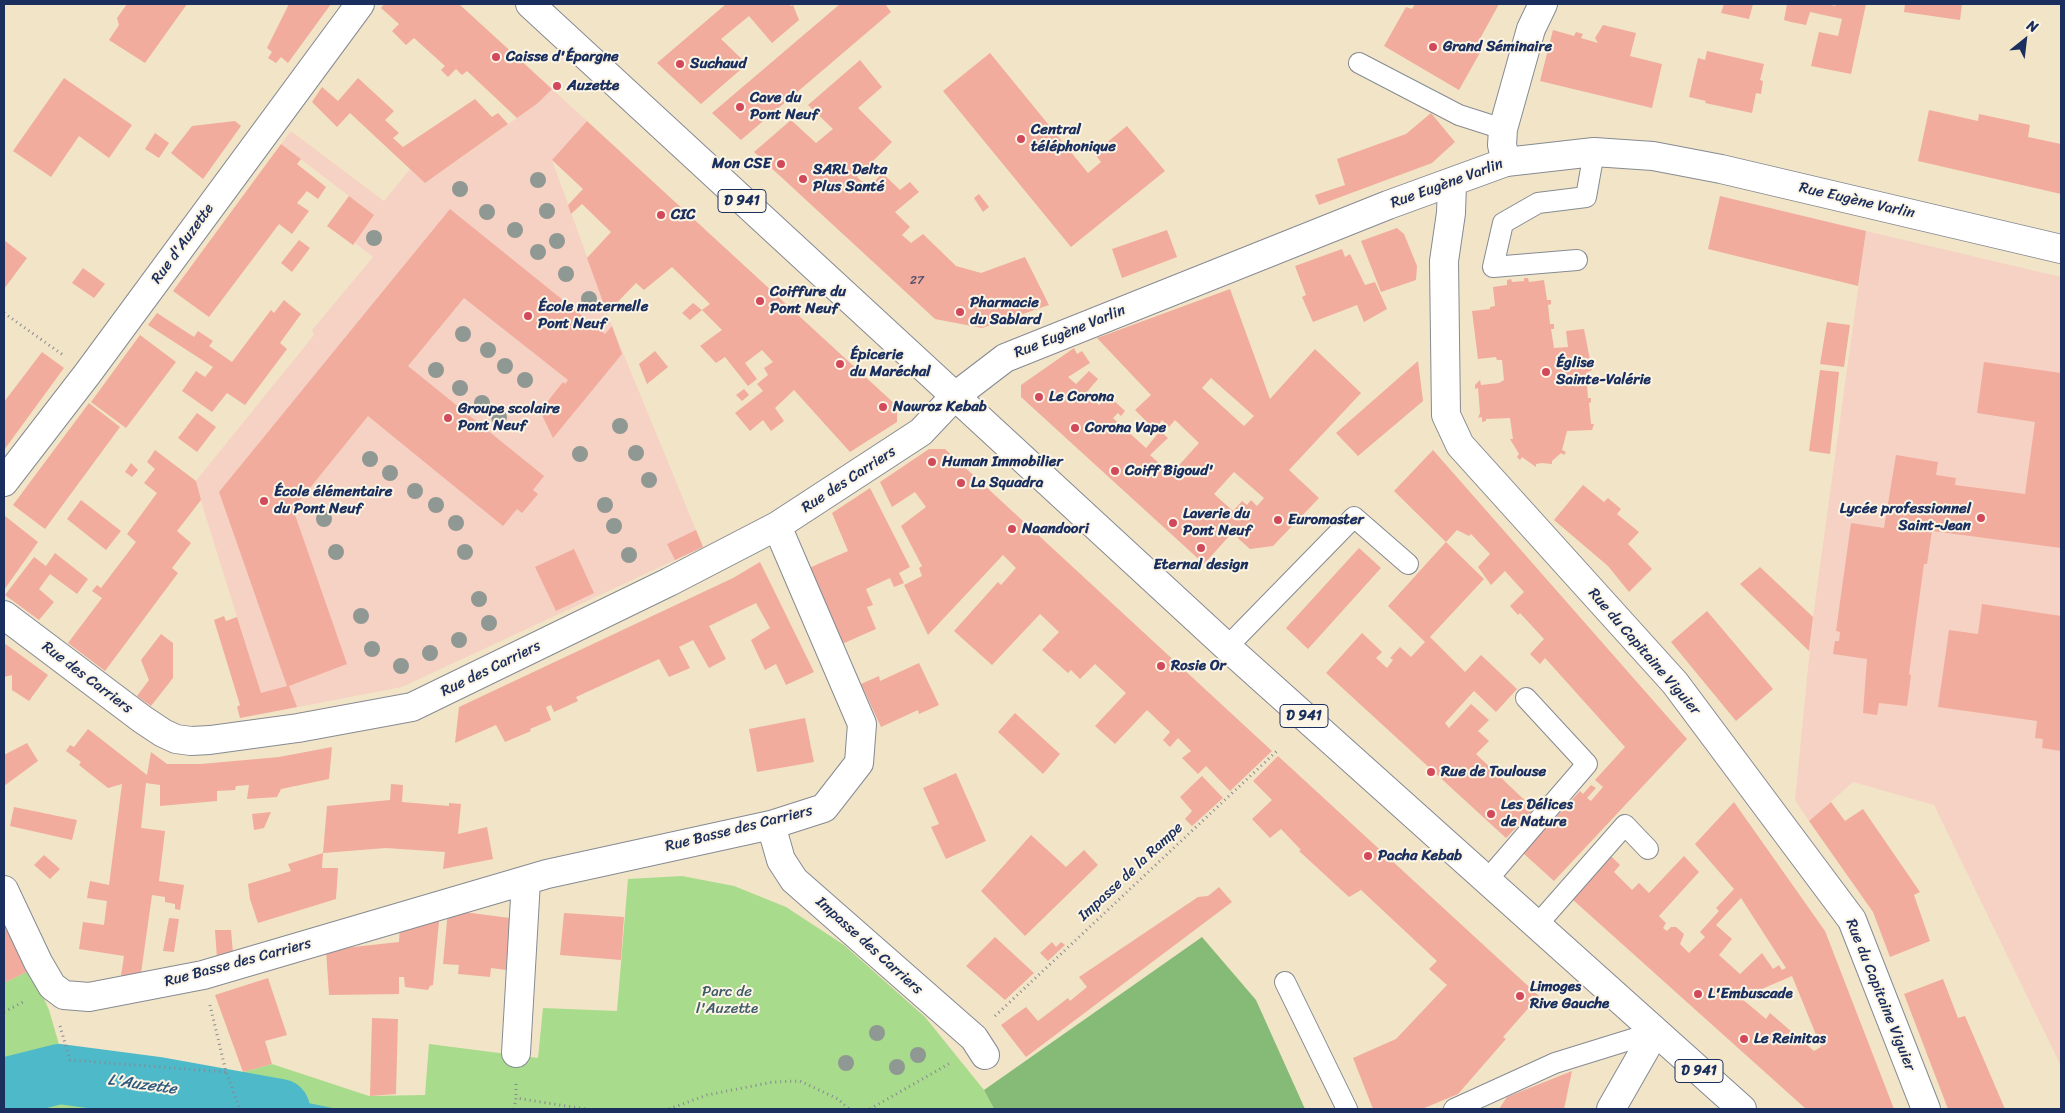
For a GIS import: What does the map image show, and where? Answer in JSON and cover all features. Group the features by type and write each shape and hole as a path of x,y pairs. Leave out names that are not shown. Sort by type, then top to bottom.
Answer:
{"street":[{"name":"Rue d'Auzette","path":"4,482 88,373 360,4"},
{"name":"D 941","path":"530,4 1227,647 1742,1109"},
{"path":"1506,162 1502,145 1503,129 1531,29 1542,4"},
{"name":"Rue Eugène Varlin","path":"954,397 1005,358 1388,205 1506,162 1594,152 1653,156 1721,169 2061,249"},
{"name":"Rue du Capitaine Viguier","path":"1452,182 1451,212 1444,261 1446,415 1460,445 1675,683 1852,920 1926,1109"},
{"name":"Rue des Carriers","path":"4,615 163,733 176,739 191,741 210,740 298,728 412,707 669,582 777,526 921,432 954,397"},
{"name":"Rue Basse des Carriers","path":"52,986 64,995 88,997 203,975 557,872 771,825 824,808 859,764 862,724 777,526"},
{"name":"Impasse des Carriers","path":"771,825 781,860 794,880 981,1050"},
{"path":"516,1053 526,881"},
{"path":"4,890 38,962 52,986"},
{"path":"1611,1109 1655,1032"}],"lane":[{"path":"1359,63 1458,116 1503,129"},
{"path":"1577,260 1493,267 1503,223 1538,202 1586,197 1594,152"},
{"path":"1227,647 1354,517 1408,564"},
{"path":"1487,880 1587,764 1526,698"},
{"path":"1537,925 1625,824 1648,850"},
{"path":"1285,982 1347,1109"},
{"path":"1454,1109 1555,1063 1655,1032"}],"path":[{"path":"4,313 88,373"},
{"name":"Impasse de la Rampe","path":"998,1012 1279,749"},
{"path":"203,975 226,1072 240,1109"},
{"path":"52,986 52,1000 70,1060 226,1072"},
{"path":"870,1109 981,1050"},
{"path":"669,1109 707,1095 772,1082 800,1081 838,1099 849,1109"},
{"path":"514,1109 516,1098 585,1109"}],"shaded area":[{"name":"Groupe scolaire Pont Neuf","path":"552,89 587,121 552,160 612,326 703,547 402,687 267,713 195,482 314,335 312,330 373,257 354,242 374,215 281,144 291,131 384,201 410,169 425,183 538,103"},
{"path":"1866,231 2061,277 2061,1066 1934,805 1853,782 1809,821 1795,800 1813,617"}],"green space":[{"name":"Parc de l'Auzette","path":"682,876 734,886 786,907 844,945 925,1017 984,1090 994,1109 4,1109 4,983 31,970 49,1010 65,1065 149,1066 196,1077 243,1072 272,1064 369,1096 425,1095 429,1044 538,1058 543,1008 617,1011 628,879"},
{"path":"1202,937 1256,1000 1305,1109 994,1109 984,1090"}],"water":[{"path":"40,1065 149,1066 196,1077 221,1073 230,1109 173,1094 63,1087 4,1098 4,1077"},
{"path":"250,1091 318,1105 337,1109 249,1109"}],"building":[{"path":"127,4 187,4 145,63 109,40 119,25 117,18"},
{"path":"289,4 331,4 288,63 281,57 276,63 268,58 272,52 267,48"},
{"path":"384,4 459,4 552,89 538,103 517,118 467,71 462,75 456,69 448,77 441,70 445,66 414,38 406,45 392,31 399,24 381,8"},
{"path":"726,4 789,4 793,5 799,20 772,43 749,16 721,39 747,64 701,104 657,63"},
{"path":"840,4 885,4 891,12 741,140 712,113"},
{"name":"Grand Séminaire","path":"1415,4 1499,4 1476,46 1482,49 1459,90 1384,46 1406,7 1412,9"},
{"path":"1724,4 1753,4 1749,19 1721,13"},
{"path":"1787,4 1826,4 1835,6 1836,4 1866,4 1851,74 1811,66 1819,32 1838,36 1842,19 1810,12 1806,25 1791,22 1784,20"},
{"path":"1905,4 1962,4 1960,20 1904,12"},
{"path":"1603,25 1636,33 1630,56 1662,64 1652,108 1540,81 1553,30 1574,36 1576,32 1583,34 1581,38 1598,43 1595,38"},
{"path":"1707,51 1764,64 1760,80 1763,81 1761,94 1756,93 1752,113 1705,103 1706,101 1689,97 1698,58 1705,60"},
{"name":"Central téléphonique","path":"990,53 1088,173 1101,162 1094,153 1127,126 1165,171 1071,247 943,91"},
{"path":"860,60 882,87 858,108 892,142 857,177 869,188 882,173 900,190 910,182 919,192 895,212 910,227 902,235 911,243 923,234 956,266 981,273 1025,257 1049,305 982,328 935,319 754,152 791,120 816,143 833,129 808,105"},
{"path":"64,78 132,125 109,158 79,136 51,177 13,151"},
{"path":"358,78 394,111 385,120 399,133 393,138 403,147 475,99 492,117 498,113 508,124 425,183 350,113 337,127 312,102 322,87 338,101"},
{"path":"1929,110 1978,121 1979,114 2030,125 2028,137 2061,144 2061,194 1918,161"},
{"path":"1431,113 1455,142 1432,163 1319,205 1315,195 1345,185 1337,159 1406,134"},
{"path":"235,121 241,126 203,179 171,153 192,126"},
{"path":"587,121 897,406 897,422 850,452 794,390 775,408 784,421 771,431 763,420 750,431 735,413 763,391 757,384 768,375 764,368 773,362 762,350 745,363 757,379 748,386 725,357 716,363 700,346 722,330 702,310 710,304 672,267 644,290 636,283 607,313 587,258 611,232 582,204 571,214 568,205 583,189 552,160"},
{"path":"155,133 169,143 159,158 145,149"},
{"path":"281,144 301,159 297,164 326,187 318,199 307,191 297,203 309,211 292,234 279,224 209,317 173,291"},
{"path":"979,194 989,207 983,212 974,198"},
{"path":"349,196 374,215 353,245 327,226"},
{"path":"1720,196 1866,231 1858,286 1708,249"},
{"path":"450,209 605,334 612,326 622,354 553,438 540,411 563,382 565,384 568,380 464,298 408,366 544,476 533,490 538,494 522,513 517,509 503,526 368,416 293,509 347,664 289,686 297,707 240,718 237,707 240,705 214,620 224,616 226,621 237,617 261,693 287,686 219,492"},
{"path":"1397,228 1404,234 1417,266 1416,280 1381,292 1361,241"},
{"path":"1167,230 1177,257 1122,278 1112,249"},
{"path":"4,240 27,258 4,289"},
{"path":"299,240 310,248 292,272 281,263"},
{"path":"1342,249 1345,257 1350,254 1365,285 1375,282 1387,309 1364,322 1357,305 1313,322 1302,297 1306,295 1295,266"},
{"path":"83,268 105,284 94,298 72,283"},
{"name":"Église Sainte-Valérie","path":"1524,278 1528,278 1529,282 1544,280 1547,300 1551,300 1551,304 1548,305 1550,324 1554,324 1554,329 1551,329 1554,348 1568,347 1566,331 1584,329 1592,370 1586,373 1588,398 1591,398 1589,403 1591,424 1594,424 1592,430 1567,431 1562,450 1566,452 1564,455 1561,453 1552,461 1552,464 1536,464 1536,467 1522,457 1520,460 1517,457 1519,454 1510,439 1513,439 1510,418 1486,419 1486,421 1482,422 1482,417 1478,418 1480,413 1478,388 1475,389 1475,385 1480,380 1481,385 1499,383 1504,380 1502,360 1497,360 1496,357 1478,359 1472,311 1490,309 1490,307 1495,306 1493,287 1507,285 1507,280 1511,279 1512,282 1524,281"},
{"path":"1230,289 1270,399 1315,349 1361,393 1289,470 1319,498 1273,546 1250,549 1232,533 1204,564 1021,397 1021,385 1074,348 1077,354 1082,351 1090,363 1068,377 1076,384 1089,371 1098,379 1086,393 1099,405 1109,396 1125,411 1121,416 1118,413 1113,418 1146,448 1160,431 1168,438 1150,455 1171,474 1199,443 1175,420 1169,427 1162,420 1155,430 1135,410 1151,395 1097,338","holes":["1211,378 1254,416 1244,426 1202,388","1234,472 1264,498 1257,506 1251,500 1247,505 1242,501 1233,511 1214,494"]},
{"path":"284,300 301,314 280,343 287,349 245,405 227,393 212,412 182,391 196,371 205,377 213,367 148,325 157,313 194,337 198,331 213,341 209,346 232,362 271,310 274,313"},
{"path":"693,303 702,310 690,320 682,313"},
{"path":"1827,322 1850,325 1844,367 1820,364"},
{"path":"140,335 176,362 126,428 91,402"},
{"path":"655,351 668,367 647,384 639,364"},
{"path":"42,352 64,368 4,450 4,402"},
{"path":"1418,361 1423,401 1358,456 1336,433"},
{"path":"1984,362 2061,373 2061,548 1932,531 1927,564 1924,564 1909,674 1911,675 1907,706 1879,703 1877,715 1863,713 1867,659 1833,654 1835,641 1839,641 1840,632 1836,631 1851,523 1884,528 1896,455 1938,462 1936,475 1956,478 1955,485 2025,494 2035,422 1977,413"},
{"path":"1820,370 1839,372 1830,454 1809,451"},
{"path":"744,389 749,395 742,401 736,395"},
{"path":"89,403 120,427 45,529 13,505"},
{"path":"197,413 216,427 197,452 178,438"},
{"path":"929,449 945,449 1272,751 1230,791 1206,766 1198,774 1182,758 1191,751 1178,738 1170,747 1163,740 1170,732 1147,710 1115,744 1095,726 1126,693 1095,664 1080,679 1071,670 1068,673 1042,650 1059,632 1040,614 992,665 954,631 998,582 1001,585 1016,568 1003,555 928,635 904,585 922,576 919,568 922,566 901,526 926,507 915,492 892,507 880,482"},
{"path":"155,450 196,481 201,500 177,531 191,543 172,568 178,573 105,671 68,643 102,598 92,591 97,585 101,588 136,542 127,534 157,493 144,483 155,469 147,462"},
{"path":"1433,450 1687,739 1554,881 1523,853 1580,791 1583,794 1591,785 1596,788 1587,798 1591,801 1603,787 1595,780 1625,747 1545,658 1540,664 1530,654 1544,639 1520,613 1518,615 1510,606 1524,592 1505,571 1491,585 1478,567 1490,554 1471,534 1469,536 1457,530 1446,542 1394,491"},
{"path":"131,463 138,470 132,477 125,472"},
{"path":"1583,485 1604,502 1608,498 1621,509 1617,514 1639,532 1628,544 1652,569 1629,592 1608,566 1554,520"},
{"path":"870,488 910,567 899,573 904,583 894,587 890,578 866,589 873,605 867,607 876,629 842,644 809,568 848,551 832,513"},
{"path":"81,500 121,531 106,550 67,519"},
{"path":"5,516 38,542 4,590 4,518"},
{"path":"696,530 703,547 675,560 667,544"},
{"path":"1446,542 1484,579 1430,637 1465,672 1481,655 1517,689 1496,712 1474,691 1445,723 1449,728 1471,704 1489,720 1478,731 1489,741 1476,754 1534,809 1506,838 1326,673 1362,633 1382,652 1376,658 1387,668 1393,660 1390,658 1400,647 1411,657 1425,642 1388,606"},
{"path":"1359,548 1381,568 1308,649 1286,628"},
{"path":"574,549 594,593 556,611 535,567"},
{"path":"55,553 88,579 77,594 50,574 39,589 54,602 39,620 5,595 34,557 46,566"},
{"path":"760,562 814,672 786,685 776,664 765,670 751,640 770,628 756,603 709,626 726,659 709,668 693,640 679,647 690,668 669,677 659,659 576,697 578,701 554,712 551,705 546,707 551,720 505,742 496,725 455,743 459,707 733,578"},
{"path":"1760,567 1813,617 1809,651 1740,584"},
{"path":"1982,604 2061,616 2061,751 2042,748 2043,739 2035,738 2037,721 1938,707 1949,630 1978,634"},
{"path":"1707,611 1773,689 1736,721 1671,642"},
{"path":"161,634 173,643 173,678 151,706 137,696 149,680 141,660"},
{"path":"4,643 48,675 29,701 12,690 12,675 4,677"},
{"path":"919,663 939,705 919,714 918,710 881,727 861,684 879,676 880,681"},
{"path":"1015,713 1060,754 1043,774 998,732"},
{"path":"805,718 814,762 757,772 749,729"},
{"path":"88,729 147,775 151,752 167,764 201,764 279,757 332,747 329,779 281,789 277,797 247,799 249,785 236,786 235,790 217,791 217,801 160,806 160,785 146,783 141,828 165,831 159,881 184,885 180,910 175,909 175,904 165,902 165,897 152,895 141,973 121,976 124,956 79,949 83,922 104,925 107,901 87,898 90,881 109,885 122,784 108,788 79,765 81,762 66,751 70,745 74,747"},
{"path":"27,743 38,761 4,786 4,755"},
{"path":"1278,756 1539,996 1503,1037 1506,1039 1458,1094 1422,1109 1373,1109 1353,1058 1396,1039 1447,985 1429,969 1437,961 1361,890 1349,897 1299,851 1301,850 1281,829 1270,838 1252,819 1272,800 1253,781"},
{"path":"956,773 986,841 946,859 931,827 939,824 923,788"},
{"path":"1202,776 1223,798 1192,826 1185,819 1192,811 1180,797"},
{"path":"391,784 403,785 402,802 449,806 449,803 461,804 458,834 487,827 493,859 443,869 445,852 386,848 323,853 327,806 390,800"},
{"path":"1734,802 1825,931 1894,1109 1806,1109 1572,899 1611,856 1620,865 1614,872 1632,890 1639,883 1649,893 1684,856 1699,872 1659,916 1666,923 1663,928 1667,931 1671,927 1676,927 1684,934 1680,944 1689,953 1705,937 1700,932 1719,911 1716,908 1734,889 1695,844","holes":["1741,898 1786,968 1782,970 1779,965 1773,969 1762,953 1740,974 1719,955 1732,939 1716,925","1792,976 1821,1047 1814,1051 1770,1013 1766,1019 1741,998"]},
{"path":"1831,802 1845,821 1863,809 1920,892 1914,895 1930,941 1890,957 1873,912 1809,821"},
{"path":"14,807 77,820 72,840 10,826"},
{"path":"271,812 264,828 254,830 252,814"},
{"path":"1031,835 1066,867 1084,850 1098,865 1025,936 981,891"},
{"path":"323,853 322,868 338,868 336,899 258,923 250,899 248,884 291,871 288,864"},
{"path":"44,855 60,869 50,879 34,865"},
{"path":"1219,887 1232,902 1026,1057 1001,1025 1026,1007 1038,1021 1068,998 1070,1001 1087,987 1079,977 1198,897 1208,896"},
{"path":"448,910 510,918 506,970 491,968 490,977 458,974 459,965 443,964"},
{"path":"440,911 433,985 428,990 405,987 404,977 399,977 399,994 329,995 326,950 399,942 400,925"},
{"path":"564,913 624,917 621,960 560,955"},
{"path":"4,914 31,970 4,983"},
{"path":"169,918 179,919 174,952 163,951"},
{"path":"215,930 231,930 233,953 217,958"},
{"path":"995,937 1034,973 1005,1000 966,966"},
{"path":"1052,942 1056,947 1061,942 1065,945 1048,961 1040,953"},
{"path":"268,978 287,1035 265,1041 272,1064 243,1072 215,995"},
{"path":"1943,979 1958,1018 1965,1016 2005,1109 1948,1109 1904,994"},
{"path":"372,1018 398,1019 396,1094 370,1096"},
{"path":"1572,1071 1564,1109 1499,1109 1507,1097"}],"waterway":[{"name":"L'Auzette","path":"4,1088 59,1074 158,1087 280,1109"}],"place":[{"name":"Grand Séminaire","path":"1433,47"},
{"name":"Caisse d'Épargne","path":"496,57"},
{"name":"Suchaud","path":"680,64"},
{"name":"Auzette","path":"557,86"},
{"name":"Cave du Pont Neuf","path":"740,107"},
{"name":"Central téléphonique","path":"1021,139"},
{"name":"Mon CSE","path":"781,164"},
{"name":"SARL Delta Plus Santé","path":"803,179"},
{"name":"CIC","path":"661,215"},
{"name":"Coiffure du Pont Neuf","path":"760,301"},
{"name":"Pharmacie du Sablard","path":"960,312"},
{"name":"École maternelle Pont Neuf","path":"528,316"},
{"name":"Épicerie du Maréchal","path":"840,364"},
{"name":"Église Sainte-Valérie","path":"1546,372"},
{"name":"Le Corona","path":"1039,397"},
{"name":"Nawroz Kebab","path":"883,407"},
{"name":"Groupe scolaire Pont Neuf","path":"448,418"},
{"name":"Corona Vape","path":"1075,428"},
{"name":"Human Immobilier","path":"932,462"},
{"name":"Coiff Bigoud'","path":"1115,471"},
{"name":"La Squadra","path":"961,483"},
{"name":"École élémentaire du Pont Neuf","path":"264,501"},
{"name":"Lycée professionnel Saint-Jean","path":"1981,518"},
{"name":"Euromaster","path":"1278,520"},
{"name":"Laverie du Pont Neuf","path":"1173,523"},
{"name":"Naandoori","path":"1012,529"},
{"name":"Eternal design","path":"1201,548"},
{"name":"Rosie Or","path":"1161,666"},
{"name":"Rue de Toulouse","path":"1431,772"},
{"name":"Les Délices de Nature","path":"1491,814"},
{"name":"Pacha Kebab","path":"1368,856"},
{"name":"L'Embuscade","path":"1698,994"},
{"name":"Limoges Rive Gauche","path":"1520,996"},
{"name":"Le Reinitas","path":"1744,1039"}]}
